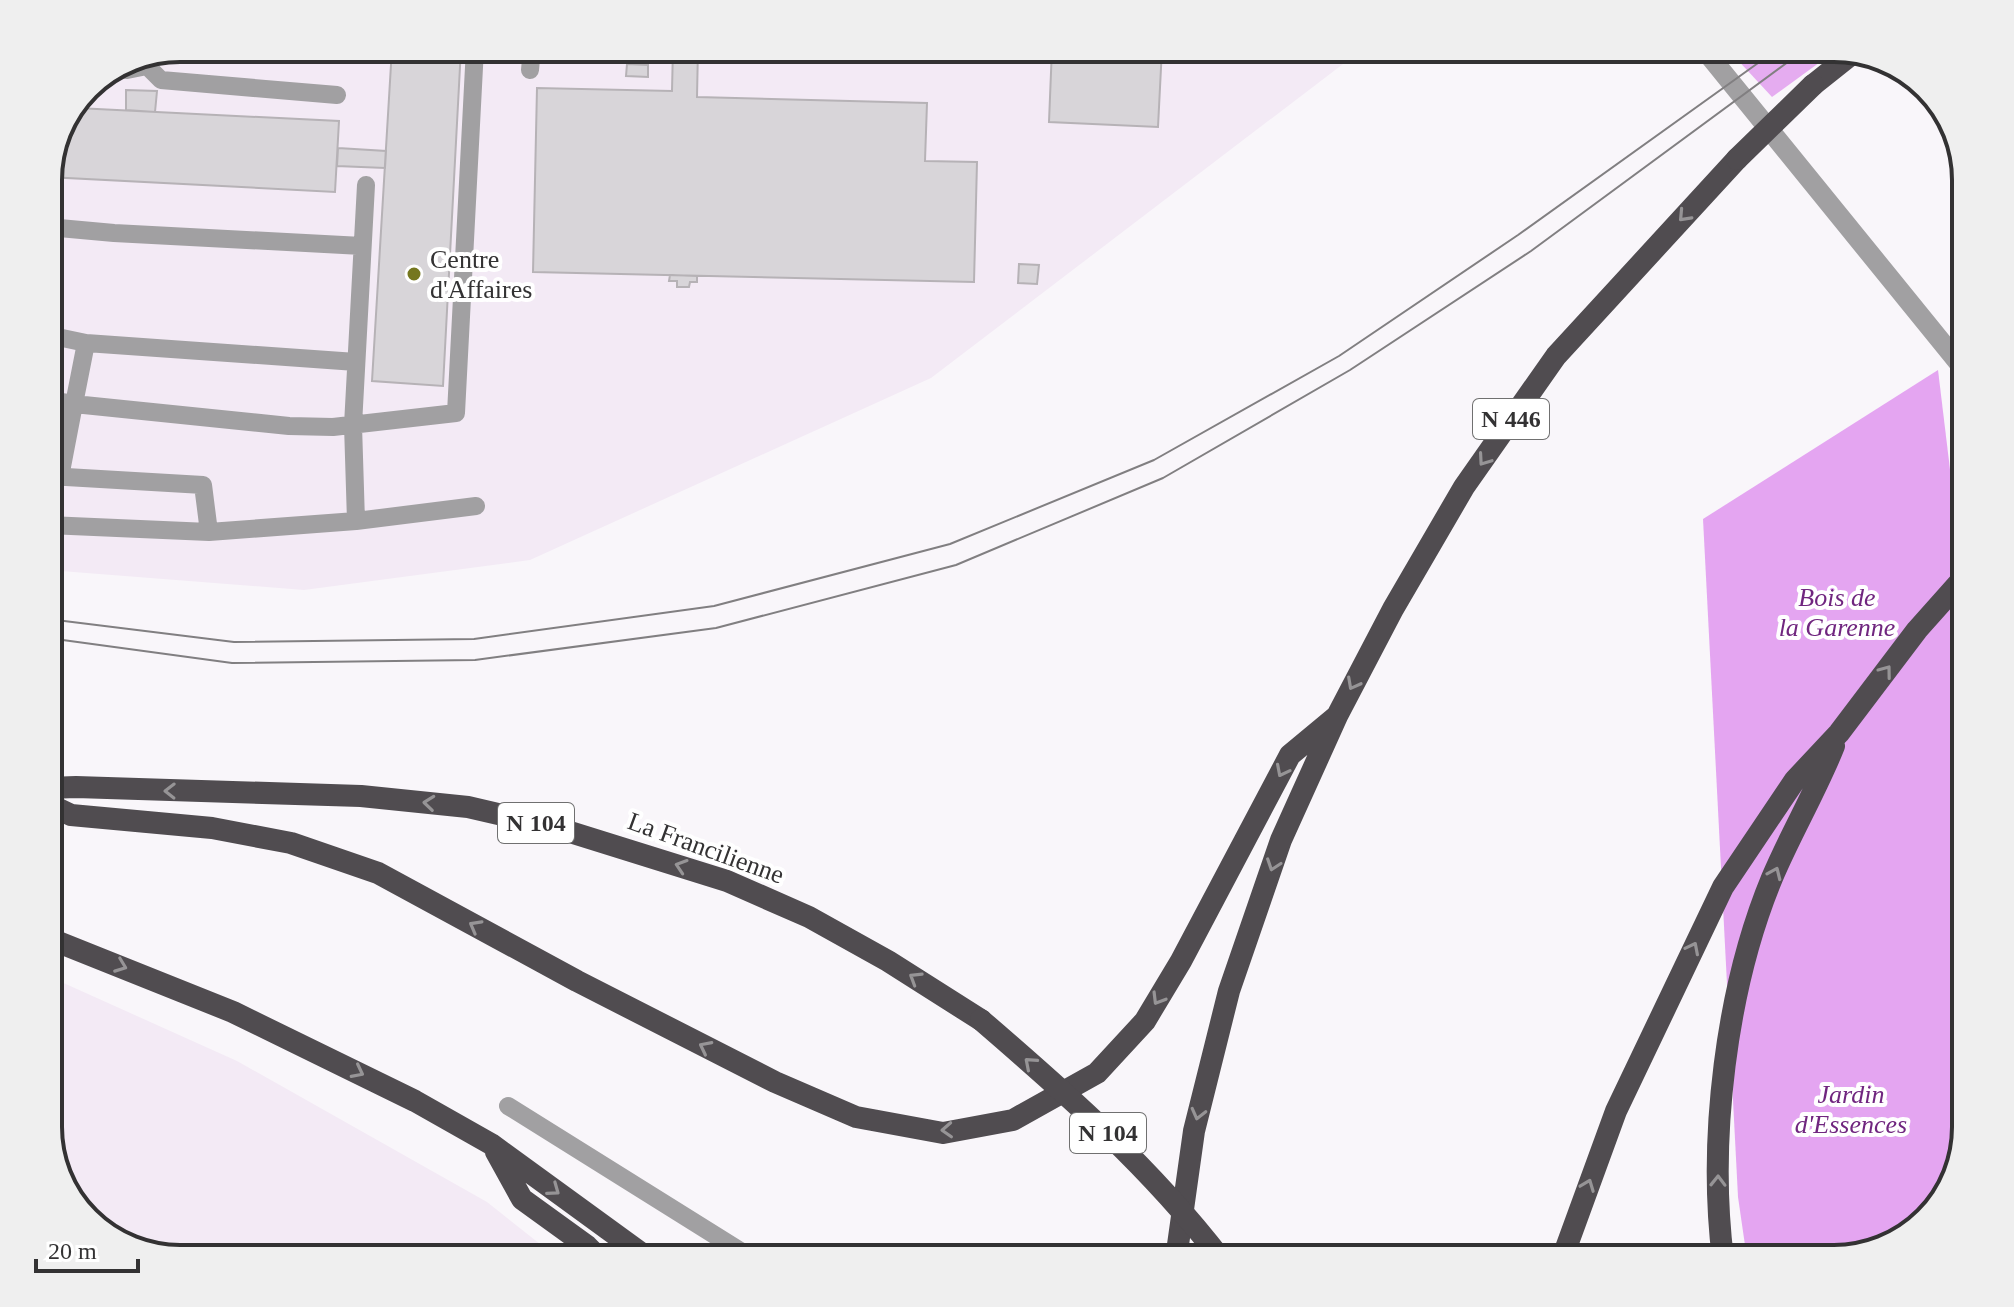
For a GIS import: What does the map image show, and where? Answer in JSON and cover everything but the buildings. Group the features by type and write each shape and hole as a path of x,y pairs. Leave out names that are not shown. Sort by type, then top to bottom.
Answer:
{"highway":[{"name":"N 446","path":"1178,1245 1194,1131 1229,991 1281,840 1337,716 1393,609 1464,487 1556,356 1737,159 1813,85 1841,62"},
{"path":"1567,1245 1616,1111 1723,887 1795,780 1839,733 1917,630 1952,591"},
{"path":"62,811 71,815 212,828 291,843 378,873 577,981 775,1082 856,1117 943,1133 1013,1120 1097,1073 1145,1021 1181,961 1290,755 1337,716"},
{"path":"1721,1245 1717,1214 1719,1134 1729,1041 1745,957 1772,877 1817,787 1839,733"},
{"name":"La Francilienne","path":"62,788 361,796 468,807 554,827 727,881 809,917 888,961 981,1020 1086,1110 1186,1213 1210,1245"},
{"path":"62,944 233,1012 415,1101 491,1144 630,1245"},
{"path":"491,1144 522,1199 586,1245"}],"street":[{"path":"1714,62 1952,355"}],"lane":[{"path":"62,402 289,426 353,425 456,413 474,62"},
{"path":"530,70 531,62"},
{"path":"150,66 161,80 337,95"},
{"path":"356,521 353,425 366,185"},
{"path":"62,228 362,246"},
{"path":"62,338 86,343 356,362"},
{"path":"62,448 86,343"},
{"path":"62,477 203,485 209,532"},
{"path":"62,526 209,532 356,521 476,506"},
{"path":"508,1106 731,1245"}],"shaded area":[{"path":"180,62 1346,62 931,378 530,560 304,590 62,571 62,173 74,128 86,108 102,91 135,71 157,64"},
{"path":"1740,62 1820,62 1772,97"},
{"path":"62,982 237,1061 487,1202 541,1245 180,1245 157,1243 128,1233 91,1205 78,1186 66,1157 62,1134"}],"green space":[{"name":"Bois de la Garenne","path":"1938,370 1952,486 1951,1142 1940,1179 1923,1205 1886,1233 1857,1243 1745,1245 1738,1197 1703,519"}],"tram line":[{"path":"62,621 234,642 474,639 714,606 950,544 1154,460 1339,356 1518,235 1759,62"},
{"path":"62,640 232,663 475,660 716,628 956,565 1163,478 1350,370 1531,251 1788,62"}],"place":[{"name":"Centre d'Affaires","path":"414,274"}],"park label":[{"name":"Jardin d'Essences","path":"1851,1109"}]}
